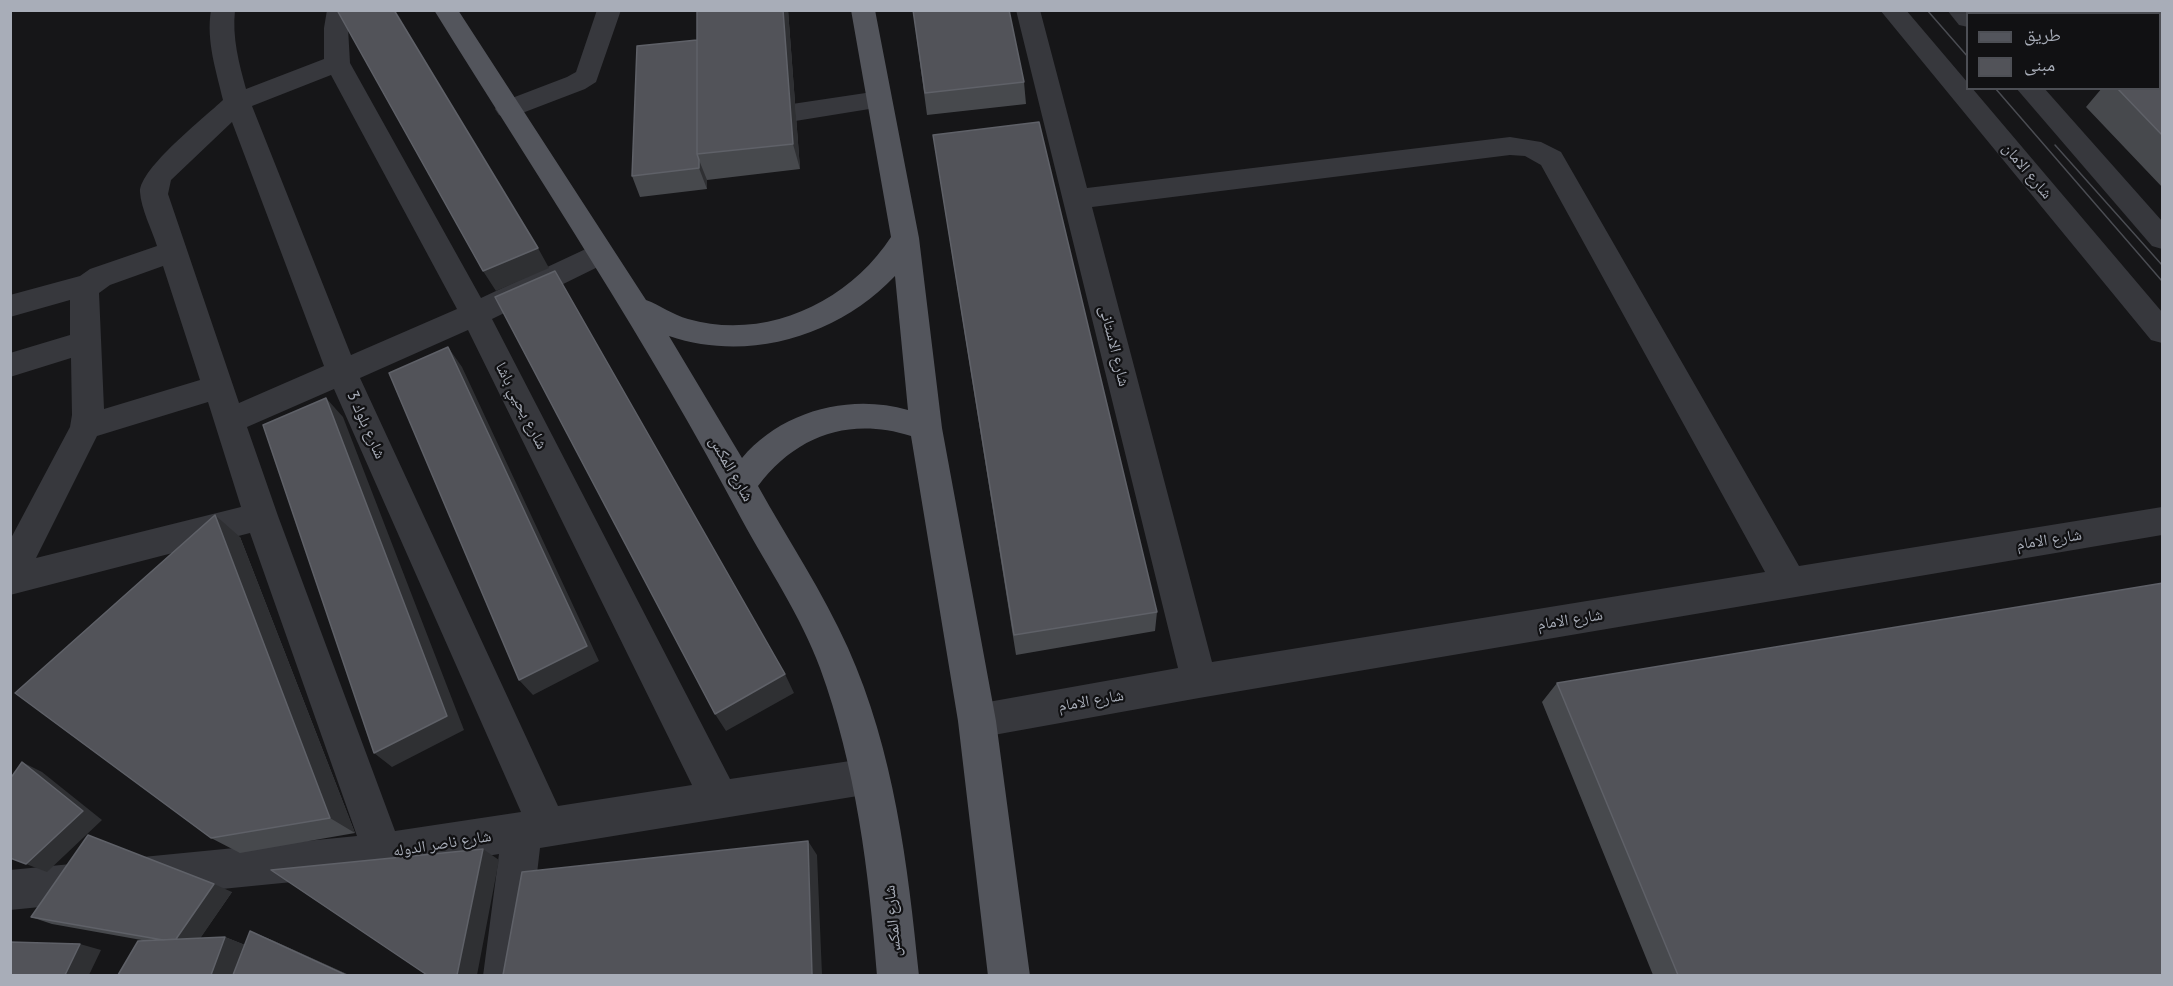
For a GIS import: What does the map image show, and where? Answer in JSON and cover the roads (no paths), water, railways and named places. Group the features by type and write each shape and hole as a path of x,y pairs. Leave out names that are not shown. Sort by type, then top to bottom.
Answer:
{"main road":[{"name":"شارع المكس","path":"446,10 600,254 639,309 741,483 783,564 814,616 837,666 870,776 890,880 898,975"},
{"path":"863,10 905,238 926,428 977,721 1009,975"},
{"path":"639,309 662,322 689,331 720,335 780,330 809,322 836,310 859,295 889,265 905,238"},
{"path":"741,483 762,457 789,436 816,423 844,416 873,415 900,418 926,428"}],"street":[{"name":"شارع بلوك 3","path":"224,10 221,25 224,54 237,102 342,372 535,829"},
{"name":"شارع يحيي باشا","path":"339,10 336,28 337,63 475,314 720,800"},
{"path":"508,109 576,83 587,76 609,10"},
{"name":"شارع الاستانى","path":"1028,10 1199,681"},
{"name":"شارع الامان","path":"1892,10 2163,332"},
{"path":"337,63 237,102 155,180 154,194 261,516 383,853"},
{"path":"2031,90 2163,239"},
{"path":"742,120 879,100"},
{"path":"1076,199 1510,146 1526,146 1539,150 1551,159 1791,583"},
{"path":"10,306 89,284 100,277 173,251"},
{"path":"230,421 475,314 600,254"},
{"path":"10,575 86,427 88,415 84,292 89,284"},
{"path":"10,365 86,342"},
{"path":"86,427 219,387"},
{"path":"10,580 261,516"},
{"name":"شارع الامام","path":"977,721 1199,681 2163,521"},
{"name":"شارع ناصر الدوله","path":"10,890 383,853 870,776"},
{"path":"504,975 535,829"},
{"path":"164,913 183,873"}],"tram line":[{"path":"1927,10 1966,55"},
{"path":"1997,90 2162,281"},
{"path":"2055,145 2162,265"}]}
